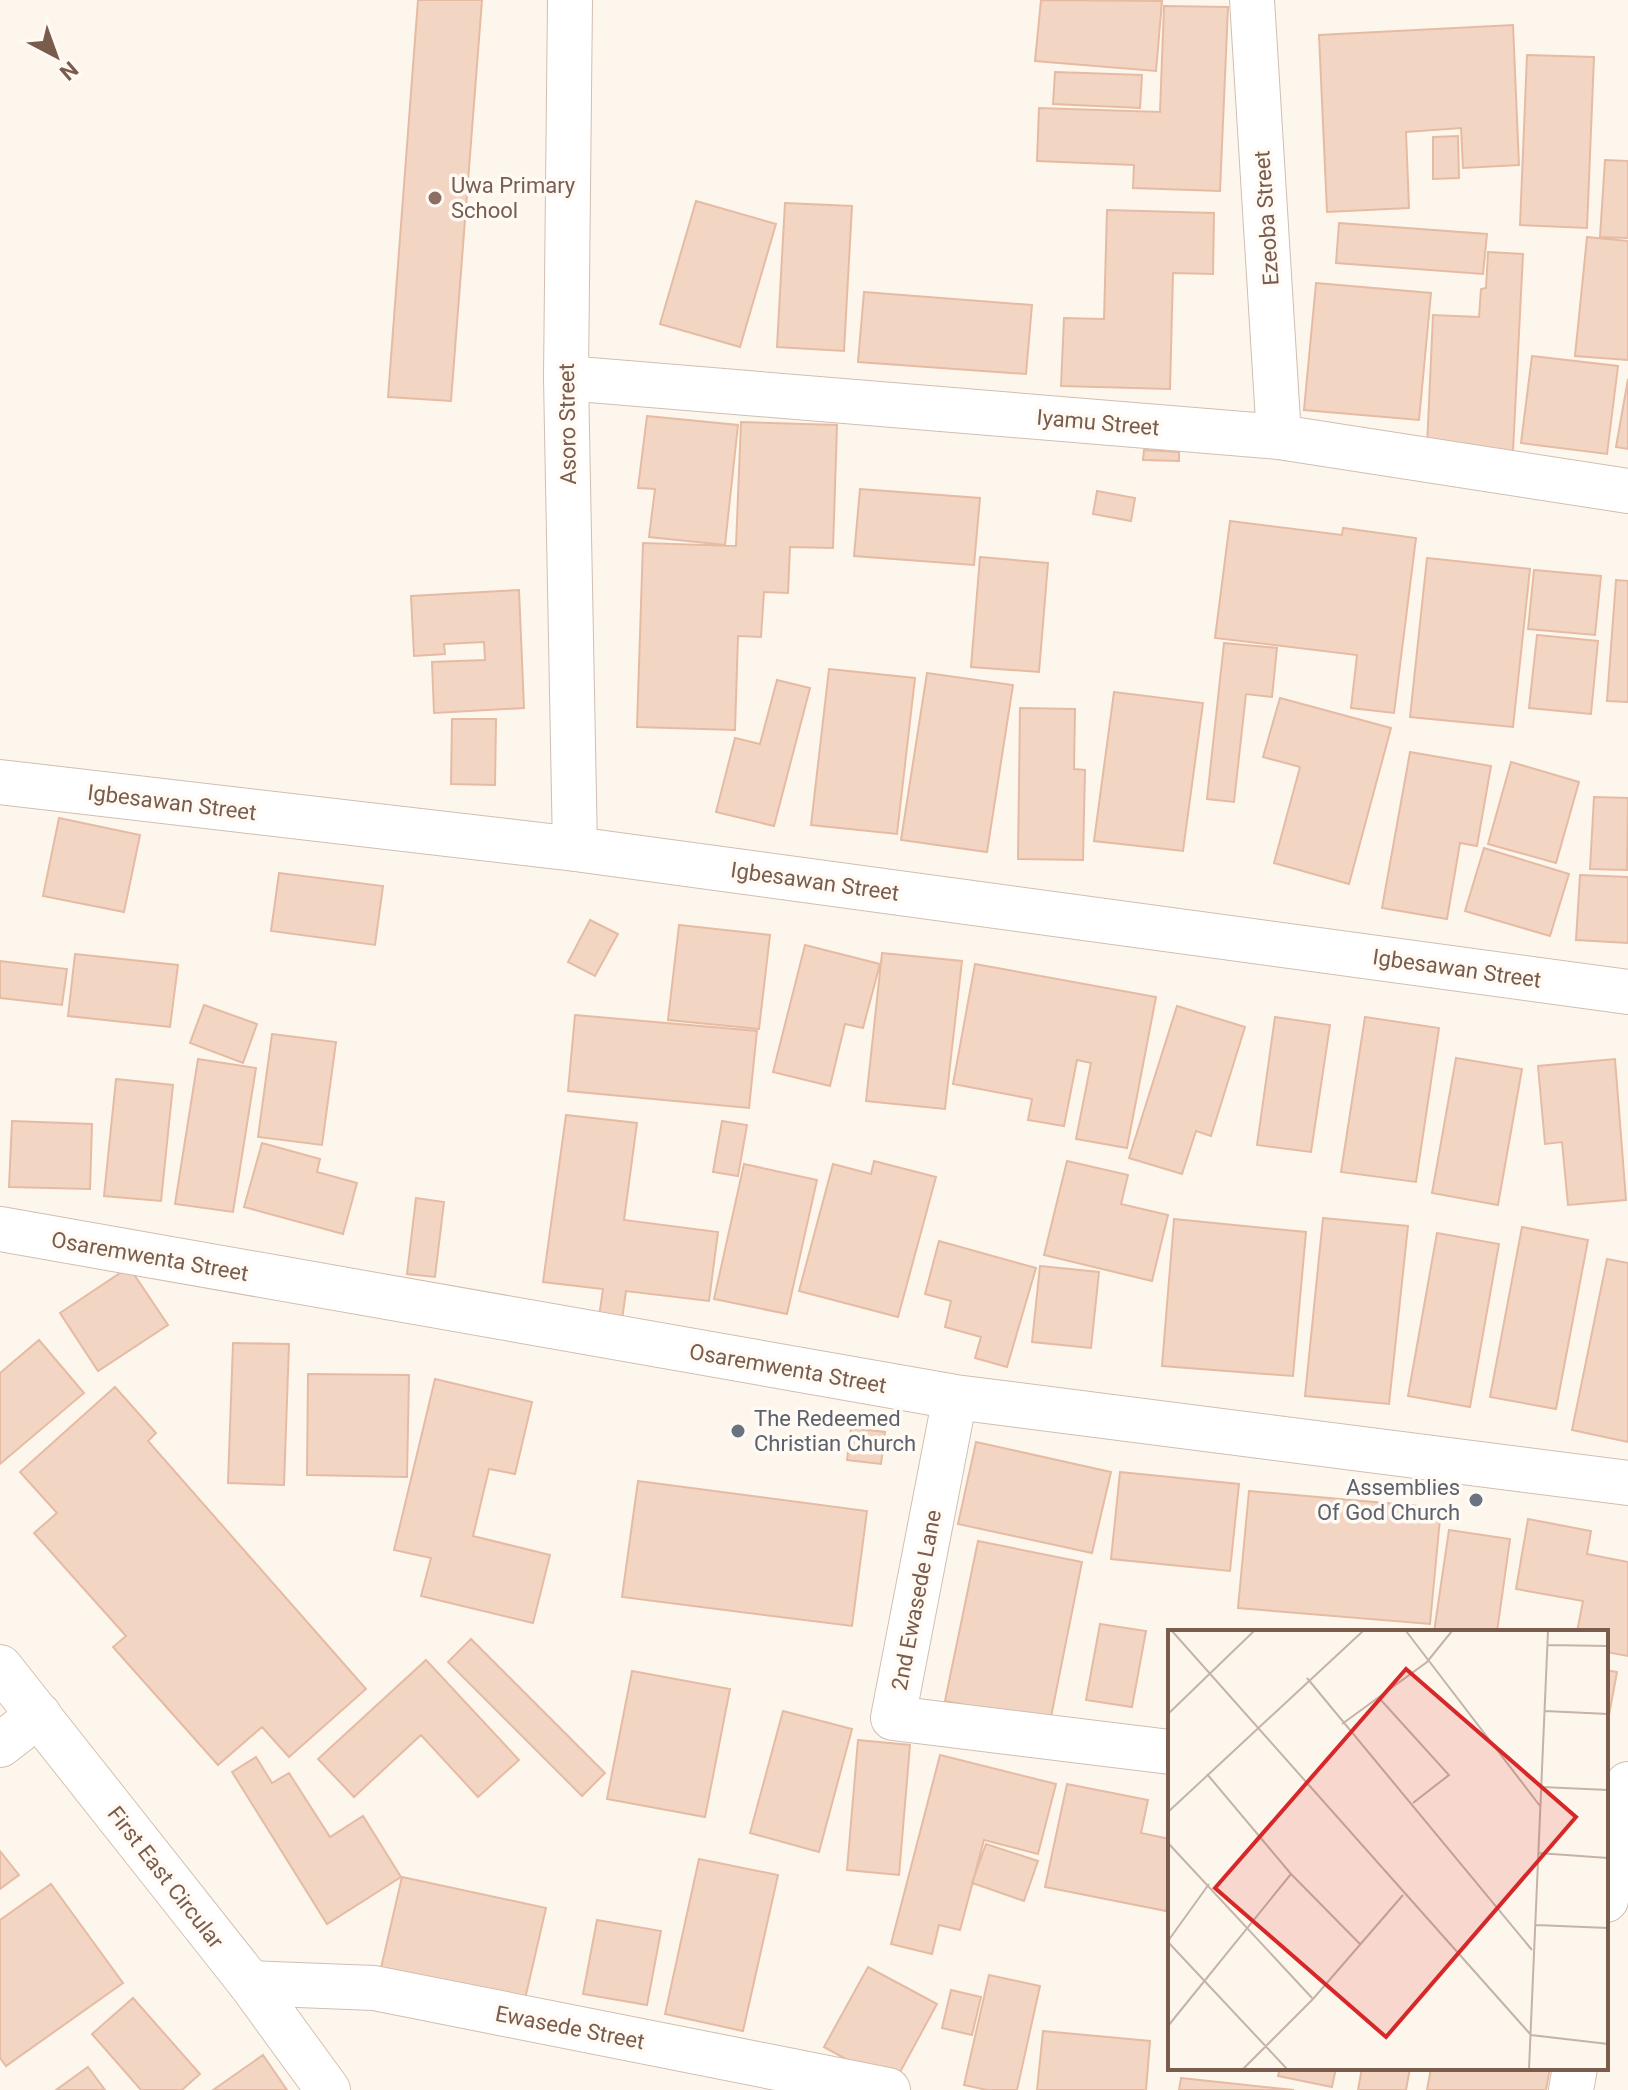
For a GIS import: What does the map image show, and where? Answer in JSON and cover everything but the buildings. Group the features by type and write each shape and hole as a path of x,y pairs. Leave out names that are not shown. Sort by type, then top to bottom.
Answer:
{"street":[{"name":"Asoro Street","path":"570,0 566,378 575,849"},
{"name":"Ezeoba Street","path":"1252,0 1279,437"},
{"name":"Iyamu Street","path":"566,378 1279,437 1628,491"},
{"name":"Igbesawan Street","path":"0,782 575,849 1628,992"},
{"name":"Osaremwenta Street","path":"0,1229 955,1397 1628,1483"},
{"name":"2nd Ewasede Lane","path":"955,1397 893,1718 1168,1752"},
{"name":"First East Circular","path":"0,1667 250,1983 327,2090"},
{"path":"0,1745 39,1715"},
{"path":"1608,1885 1619,1800"},
{"name":"Ewasede Street","path":"250,1983 374,1988 888,2090"},
{"path":"1571,2090 1575,2070"}],"place":[{"name":"Uwa Primary School","path":"435,198"},
{"name":"The Redeemed Christian Church","path":"738,1431"},
{"name":"Assemblies Of God Church","path":"1476,1500"}]}
